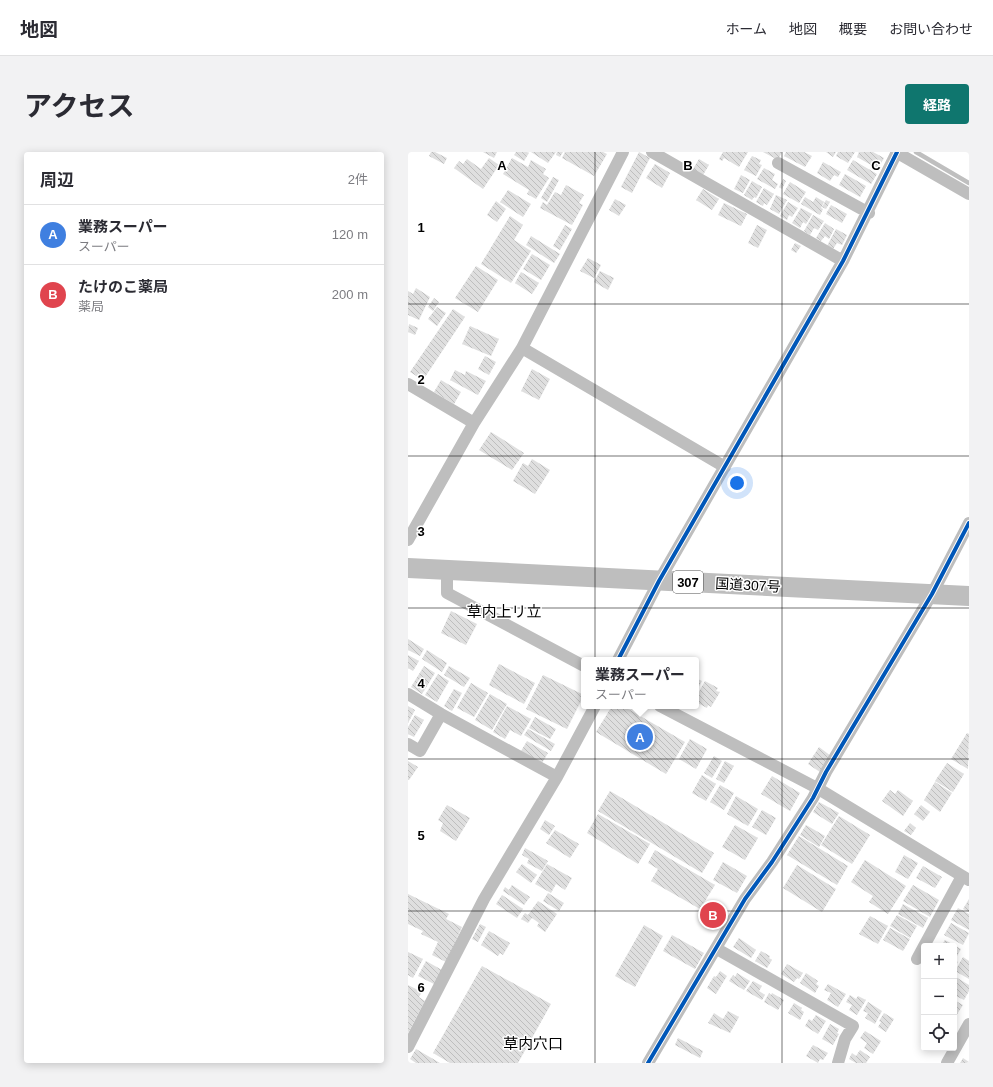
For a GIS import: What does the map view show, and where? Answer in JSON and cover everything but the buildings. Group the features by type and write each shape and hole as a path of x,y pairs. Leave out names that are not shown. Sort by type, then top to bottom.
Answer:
{"highway":[{"name":"国道307号","path":"408,568 969,596"}],"street":[{"path":"408,540 474,423 522,348 623,152"},
{"path":"652,152 843,261"},
{"path":"620,657 659,581 843,261 897,152 969,194"},
{"path":"778,163 868,213"},
{"path":"522,348 725,467"},
{"path":"408,384 474,423"},
{"path":"648,1063 717,949 745,899 772,862 813,798 932,594 969,523"},
{"path":"447,570 447,593 581,664"},
{"path":"408,694 441,714 557,777"},
{"path":"408,1047 484,899 557,777 592,709"},
{"path":"666,709 818,788 965,878 926,943"},
{"path":"408,744 420,751 441,714"},
{"path":"717,949 853,1026 845,1040 838,1063"},
{"path":"917,959 921,952"},
{"path":"947,1063 969,1024"}],"waterway":[{"path":"916,152 969,183"}],"cycle path":[{"path":"620,657 659,581 843,261 897,152"},
{"path":"648,1063 745,899 772,862 813,798 826,772 932,594 969,523"}],"place":[{"name":"業務スーパー","path":"640,737"},
{"name":"たけのこ薬局","path":"713,915"}],"district":[{"name":"草内上リ立","path":"504,612"},
{"name":"草内穴口","path":"533,1044"}]}
